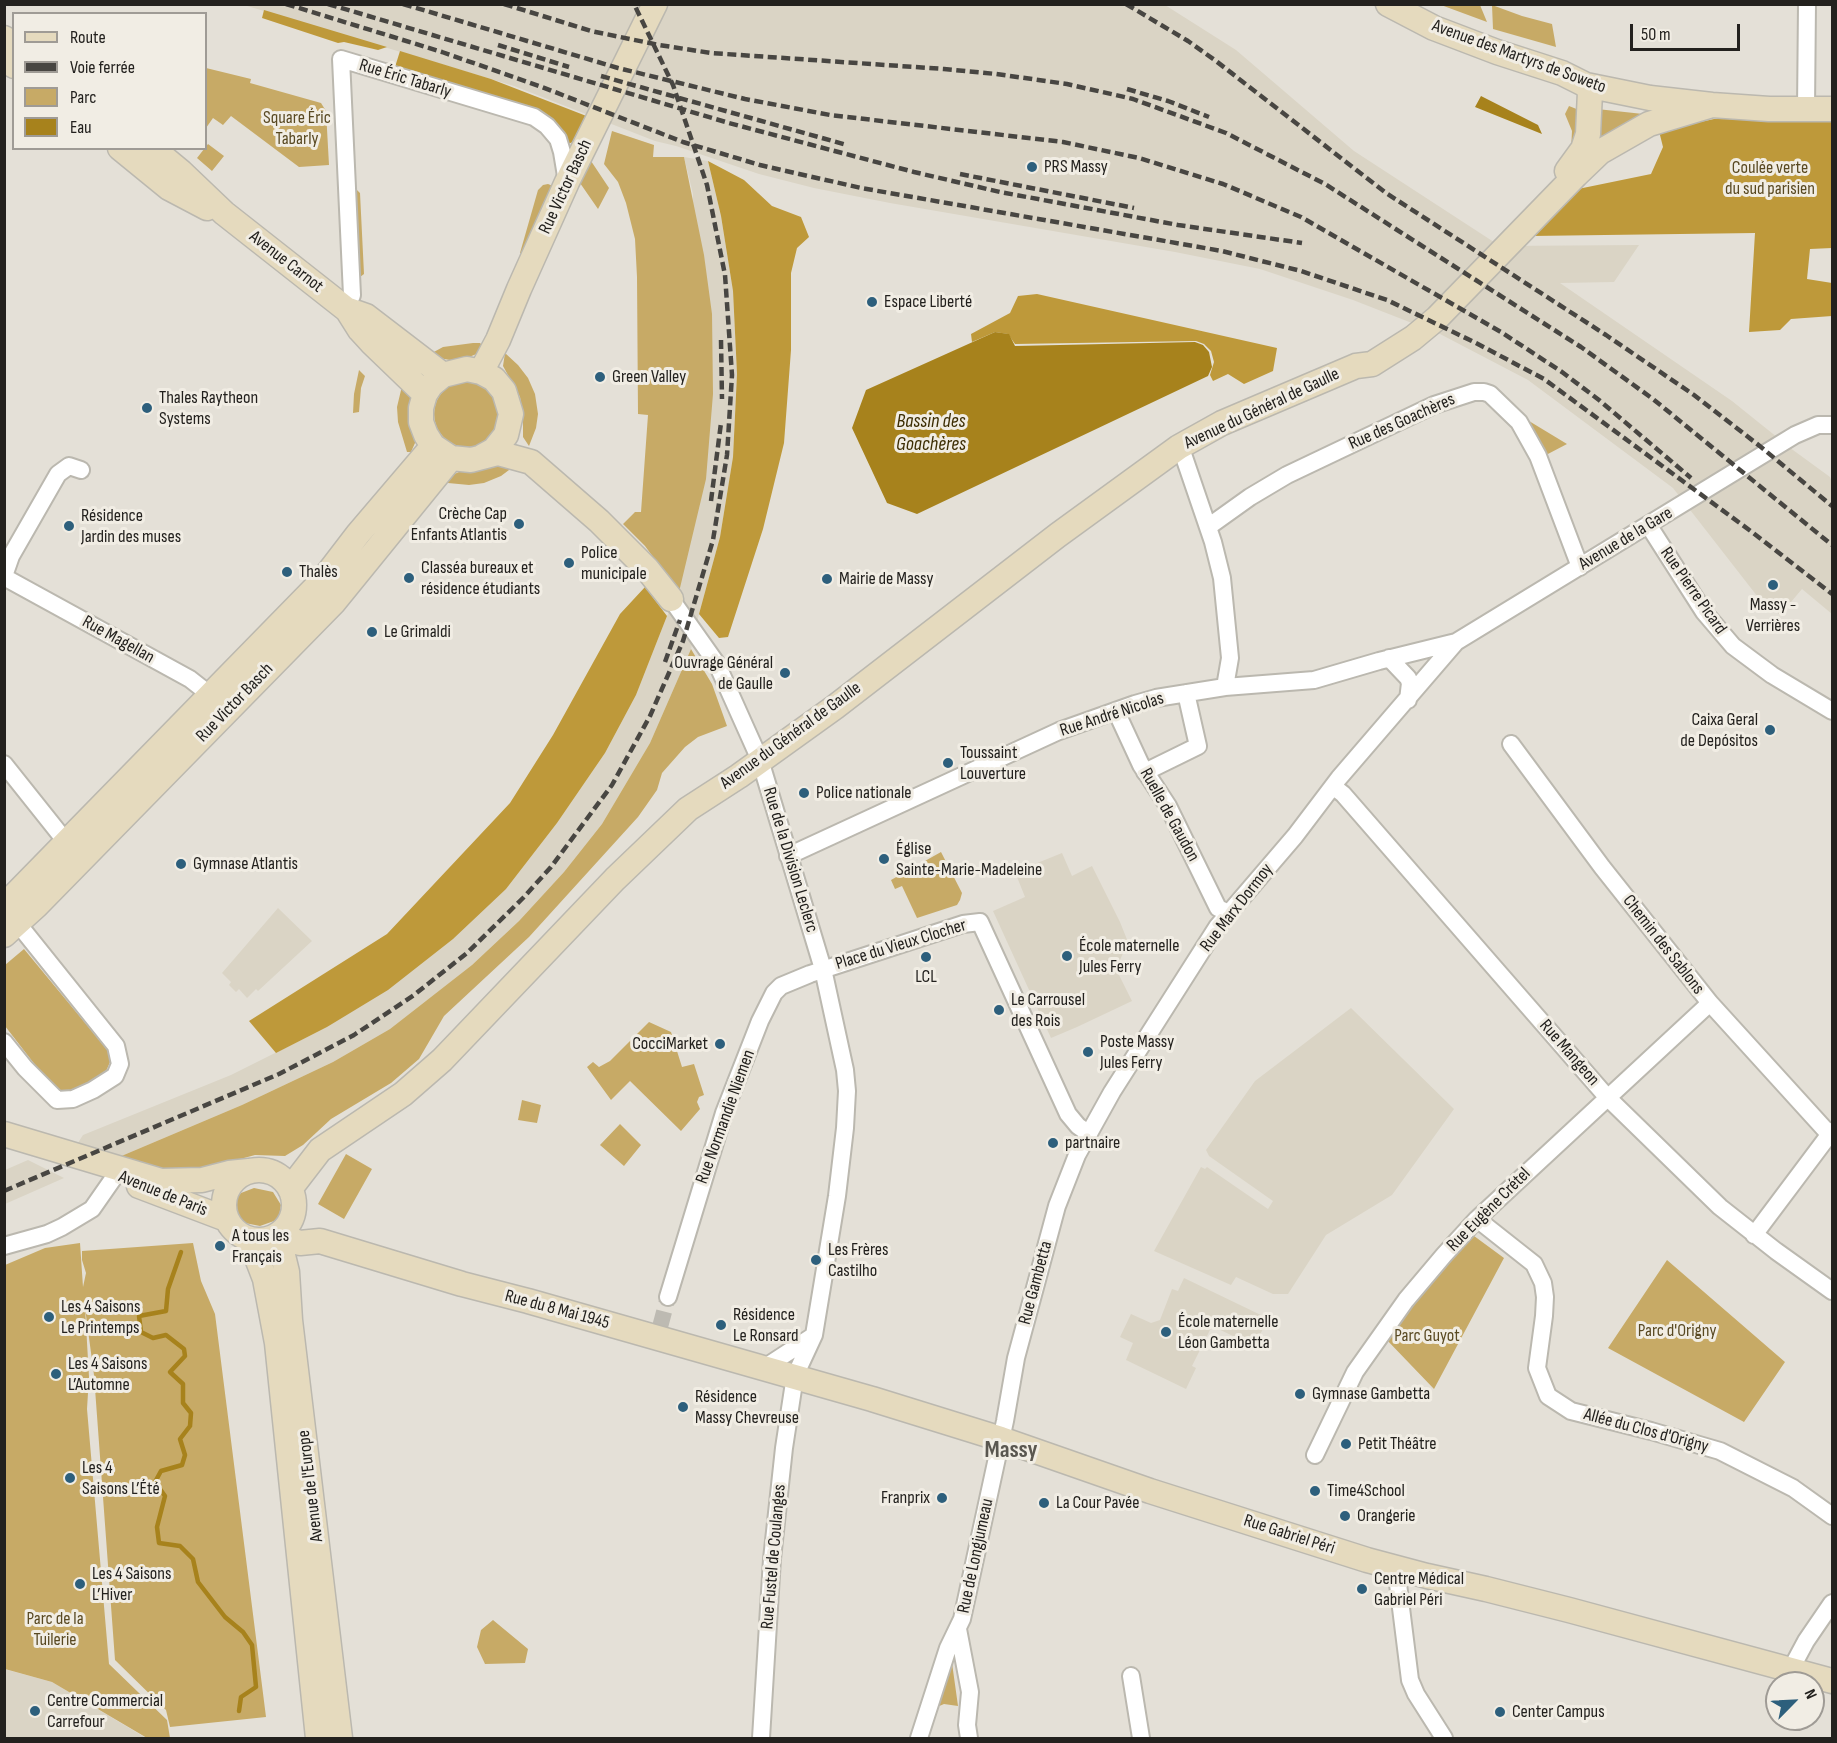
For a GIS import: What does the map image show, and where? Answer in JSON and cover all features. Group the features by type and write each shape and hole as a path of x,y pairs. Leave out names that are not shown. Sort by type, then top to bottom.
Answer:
{"street":[{"name":"Rue Victor Basch","path":"481,372 498,340 567,182 655,4"},
{"name":"Avenue des Martyrs de Soweto","path":"1388,4 1434,28 1595,87 1650,98 1712,105 1769,109 1833,109"},
{"path":"1806,4 1806,109"},
{"name":"Rue Éric Tabarly","path":"347,310 351,295 340,59 534,117 547,126 558,139 567,182"},
{"name":"Avenue du Général de Gaulle","path":"292,1197 320,1150 403,1094 442,1060 575,920 688,809 735,780 760,759 835,707 1058,535 1179,447 1222,423 1356,366 1427,316 1566,173 1582,149 1588,134 1590,92 1595,87"},
{"name":"Avenue du Général de Gaulle","path":"1356,366 1372,364 1400,347 1437,318 1600,152 1649,124 1712,105"},
{"name":"Avenue Carnot","path":"122,150 169,188 210,209 224,213"},
{"name":"Avenue Carnot","path":"154,150 182,172 224,213 347,310 371,342 425,394"},
{"name":"Avenue Carnot","path":"347,310 366,316 443,375"},
{"path":"467,369 481,372 494,379 504,391 511,414 506,435 500,444 483,456 471,460 442,452 426,435 421,422 421,408 425,394 431,385 443,375 467,369"},
{"name":"Rue des Goachères","path":"1208,527 1250,497 1287,475 1434,405 1474,392 1484,392 1490,394 1519,422 1538,456 1580,567"},
{"name":"Rue de la Division Leclerc","path":"511,414 518,437 531,462"},
{"name":"Avenue de la Gare","path":"1456,642 1795,435 1818,425 1833,425"},
{"name":"Rue Victor Basch","path":"8,918 67,843 219,702 334,602 442,452"},
{"name":"Rue de la Division Leclerc","path":"483,456 507,454 531,462 624,544 671,599 717,664 760,759 823,969 843,1060 847,1091 837,1196 814,1335 795,1377"},
{"path":"1184,457 1208,527 1224,596 1230,658 1225,687"},
{"path":"4,576 11,556 58,474 69,466 81,470"},
{"name":"Rue Pierre Picard","path":"1649,526 1704,612 1733,646 1772,675 1833,711"},
{"name":"Rue Magellan","path":"4,576 190,679 219,702"},
{"name":"Rue André Nicolas","path":"788,856 1059,731 1156,698 1225,687 1314,680 1389,658 1456,642"},
{"name":"Rue Marx Dormoy","path":"1088,1133 1218,927 1456,642"},
{"path":"1389,658 1408,678 1410,683 1408,700"},
{"path":"1145,772 1198,746 1186,693"},
{"name":"Rue Victor Basch","path":"8,918 219,702"},
{"name":"Ruelle de Gaudon","path":"1116,711 1145,772 1168,806 1218,908 1229,913"},
{"name":"Chemin des Sablons","path":"1511,744 1602,867 1710,1003 1831,1133"},
{"path":"4,764 67,843"},
{"name":"Rue Mangeon","path":"1334,787 1343,794 1607,1097 1720,1207 1833,1291"},
{"path":"4,1042 25,1068 57,1100 74,1099 93,1090 115,1076 120,1064 116,1046 8,918"},
{"name":"Place du Vieux Clocher","path":"823,969 963,924 980,922 1068,1114 1078,1126 1088,1133"},
{"name":"Rue Normandie Niemen","path":"668,1297 724,1113 760,1021 774,993 781,987 823,969"},
{"name":"Rue Eugène Crétel","path":"1315,1455 1355,1372 1406,1300 1477,1219 1710,1003"},
{"name":"Rue Gambetta","path":"1001,1438 1016,1358 1057,1206 1088,1133"},
{"path":"1754,1234 1831,1133"},
{"name":"Avenue de Paris","path":"4,1134 108,1170 226,1219"},
{"path":"4,1246 46,1234 92,1209 108,1170"},
{"name":"Avenue de Paris","path":"108,1170 161,1181 202,1180 249,1171"},
{"path":"292,1197 292,1217 278,1235 269,1239 250,1240 234,1230 226,1219 224,1200 232,1182 249,1171 261,1170 283,1179 320,1241"},
{"name":"Allée du Clos d'Origny","path":"1477,1219 1534,1264 1543,1283 1544,1316 1537,1368 1548,1396 1571,1412 1651,1431 1720,1451 1793,1488 1833,1516"},
{"name":"Rue du 8 Mai 1945","path":"278,1235 300,1243 320,1241 462,1284 658,1332 795,1377"},
{"name":"Avenue de l'Europe","path":"278,1235 286,1272 340,1738"},
{"name":"Avenue de l'Europe","path":"250,1240 265,1279 277,1343 318,1738"},
{"path":"764,1368 814,1335"},
{"name":"Rue Gabriel Péri","path":"795,1377 1001,1438 1150,1491 1396,1568 1559,1607 1833,1681"},
{"name":"Rue Fustel de Coulanges","path":"761,1738 775,1521 795,1377"},
{"name":"Rue de Longjumeau","path":"919,1738 948,1647 958,1629 967,1601 1001,1438"},
{"path":"1396,1568 1410,1680 1416,1694 1444,1738"},
{"path":"1791,1669 1806,1641 1833,1603"},
{"path":"958,1629 970,1692 969,1738"},
{"path":"1131,1676 1141,1738"}],"shaded area":[{"path":"244,5 1165,5 1236,50 1354,151 1500,246 1639,245 1614,282 1560,283 1732,401 1830,477 1832,482 1832,614 1802,589 1780,615 1772,608 1768,610 1673,488 1528,380 1440,334 1353,300 1260,269 1175,252 890,203 759,174 655,141 514,86"},
{"path":"684,157 708,161 721,216 733,291 737,374 733,457 720,537 691,649 650,743 602,824 564,872 519,921 472,965 390,1029 333,1062 242,1105 112,1160 76,1146 83,1135 231,1075 327,1027 506,889 557,823 605,753 636,695 667,616 679,592 693,194"},
{"name":"École maternelle Jules Ferry","path":"1062,853 1072,876 1092,866 1120,922 1128,942 1116,969 1132,1001 1051,1038 993,911 1025,897 1015,872"},
{"path":"278,908 312,941 258,991 256,989 247,998 239,989 236,992 229,985 231,982 222,973"},
{"path":"1351,1008 1454,1109 1392,1195 1326,1235 1288,1294 1273,1294 1236,1277 1231,1285 1154,1251 1201,1167 1205,1169 1207,1167 1268,1209 1273,1201 1209,1156 1206,1150 1255,1081"},
{"path":"28,1160 64,1178 5,1204 5,1170"},
{"name":"École maternelle Léon Gambetta","path":"1184,1278 1265,1317 1261,1325 1264,1327 1254,1346 1212,1326 1192,1366 1196,1368 1186,1389 1126,1360 1133,1343 1120,1337 1131,1314 1151,1323 1160,1320 1172,1289 1178,1291"},
{"path":"4,1669 52,1682 146,1738 5,1738"}],"green space":[{"path":"1441,5 1480,5 1487,22"},
{"path":"1492,5 1552,24 1556,47 1493,29"},
{"path":"264,10 387,47 378,50 344,42 338,43 262,18"},
{"path":"400,51 491,79 589,117 579,144 573,142 565,145 562,133 395,67"},
{"name":"Square Éric Tabarly","path":"207,68 251,79 250,83 321,103 326,111 329,165 299,167 231,116 223,125 213,118 207,127"},
{"path":"1569,106 1579,110 1583,119 1571,151 1572,131 1565,114"},
{"path":"1597,109 1643,114 1642,122 1589,143"},
{"name":"Coulée verte du sud parisien","path":"1714,119 1832,120 1832,248 1810,249 1807,279 1832,283 1832,316 1791,319 1780,330 1749,332 1755,233 1530,236 1578,189 1651,174 1663,147 1659,131"},
{"path":"612,131 654,145 653,157 684,157 704,255 712,314 713,394 706,479 679,592 645,546 623,524 635,512 641,512 648,415 638,414 635,239 618,182 604,164"},
{"path":"207,145 224,156 212,171 197,158 203,150 207,150"},
{"path":"591,161 609,188 598,209 580,183"},
{"path":"708,161 744,180 772,206 801,217 809,237 797,248 791,273 791,350 784,443 763,529 728,637 719,638 699,614 720,537 733,457 737,374 733,291 721,216"},
{"path":"548,184 553,186 526,252 522,254 520,253 538,190"},
{"path":"355,188 360,193 364,274 360,277"},
{"path":"1037,294 1277,348 1273,371 1244,384 1228,374 1213,381 1210,375 1214,362 1211,351 1204,344 1196,341 1015,344 1008,334 995,332 972,342 971,334 1010,313 1018,296"},
{"path":"480,343 483,346 479,353 469,357 450,360 433,357 432,353 443,347"},
{"path":"505,353 528,378 535,394 538,414 536,428 529,446 523,437 520,397 503,366"},
{"path":"359,370 365,376 361,388 359,412 353,413 354,394"},
{"path":"461,381 473,381 485,386 495,396 500,414 498,427 485,442 473,447 461,447 449,442 439,432 434,420 434,408 439,396 449,386"},
{"path":"402,386 410,388 416,430 415,443 411,452 407,452 398,422 397,407"},
{"path":"1529,421 1567,444 1546,455"},
{"path":"496,462 513,467 501,476 484,483 469,485 447,481 450,476 459,472"},
{"path":"645,587 667,616 636,695 605,753 557,823 506,889 453,939 388,990 327,1027 276,1053 249,1021 387,934 510,803 553,735 620,614"},
{"path":"691,649 712,684 727,726 698,737 685,747 662,773 657,790 638,817 529,937 444,1016 419,1059 391,1083 331,1119 303,1145 285,1156 255,1155 200,1170 152,1169 112,1160 242,1105 333,1062 390,1029 472,965 519,921 564,872 602,824 650,743"},
{"path":"941,852 962,893 960,900 957,905 917,918 902,886 895,889 891,880"},
{"path":"24,949 110,1053 110,1062 104,1076 68,1092 53,1088 5,1026 5,965"},
{"path":"649,1022 671,1032 682,1067 694,1064 704,1095 699,1097 697,1102 700,1109 681,1131 630,1081 611,1100 587,1067 593,1062 599,1067 610,1061"},
{"path":"522,1100 541,1105 537,1123 518,1120"},
{"path":"620,1124 641,1145 624,1166 600,1145"},
{"path":"346,1154 372,1169 344,1219 318,1204"},
{"path":"254,1188 273,1192 281,1205 279,1216 274,1221 260,1226 245,1223 236,1212 236,1199 241,1193"},
{"name":"Parc Guyot","path":"1470,1233 1504,1258 1434,1389 1385,1338"},
{"name":"Parc de la Tuilerie","path":"80,1243 83,1287 86,1273 82,1251 193,1243 201,1281 215,1314 266,1717 170,1727 166,1710 115,1660 94,1375 85,1308 89,1377 87,1409 109,1664 167,1720 170,1738 147,1738 52,1682 5,1669 5,1265 45,1248"},
{"name":"Parc d'Origny","path":"1667,1260 1785,1362 1744,1422 1608,1348"},
{"path":"493,1620 528,1649 525,1663 485,1664 477,1647 481,1630"},
{"path":"952,1663 958,1706 944,1704 937,1707"}],"water":[{"path":"1481,96 1538,125 1542,134 1475,107"},
{"name":"Bassin des Goachères","path":"995,332 1009,334 1015,346 1195,342 1203,345 1209,352 1212,367 1208,376 917,514 887,503 852,428 866,390"}],"waterway":[{"path":"181,1252 168,1289 166,1311 139,1316 141,1332 153,1338 166,1335 184,1349 185,1356 170,1372 183,1384 183,1403 191,1413 190,1426 180,1439 185,1455 182,1465 161,1471 155,1482 165,1496 157,1527 159,1543 180,1546 193,1559 198,1582 225,1617 243,1632 252,1645 256,1687 241,1697 239,1711"}],"tunnel":[{"path":"660,1327 668,1297"}],"railway":[{"path":"286,4 442,52 542,87 683,142 760,165 861,188 1222,251 1301,271 1387,300 1544,379 1752,532 1832,594"},
{"path":"328,4 729,123 914,172 1000,192 1178,225 1302,243"},
{"path":"403,4 618,68 745,99 830,115 1063,142 1139,158 1223,184 1301,217 1501,332 1562,372 1599,400 1691,478"},
{"path":"504,4 591,31 711,53 944,69 1067,84 1133,99 1226,133 1325,184 1581,347 1653,399 1832,545"},
{"path":"4,1191 279,1074 354,1035 414,995 467,953 551,867 612,785 650,716 683,641 713,540 727,455 732,375 725,275 707,185 673,85 634,4"},
{"path":"1126,4 1188,41 1216,61 1386,193 1606,335 1694,395 1832,506"},
{"path":"498,45 569,67"},
{"path":"601,76 847,145"},
{"path":"1127,89 1168,101 1209,117"},
{"path":"960,174 1134,208"},
{"path":"721,340 722,399"},
{"path":"711,501 721,423"},
{"path":"665,662 680,620"}],"place":[{"name":"PRS Massy","path":"1032,167"},
{"name":"Espace Liberté","path":"872,302"},
{"name":"Green Valley","path":"600,377"},
{"name":"Thales Raytheon Systems","path":"147,408"},
{"name":"Crèche Cap Enfants Atlantis","path":"519,524"},
{"name":"Résidence Jardin des muses","path":"69,526"},
{"name":"Police municipale","path":"569,563"},
{"name":"Thalès","path":"287,572"},
{"name":"Classéa bureaux et résidence étudiants","path":"409,578"},
{"name":"Mairie de Massy","path":"827,579"},
{"name":"Massy - Verrières","path":"1773,585"},
{"name":"Le Grimaldi","path":"372,632"},
{"name":"Ouvrage Général de Gaulle","path":"785,673"},
{"name":"Caixa Geral de Depósitos","path":"1770,730"},
{"name":"Toussaint Louverture","path":"948,763"},
{"name":"Police nationale","path":"804,793"},
{"name":"Église Sainte-Marie-Madeleine","path":"884,859"},
{"name":"Gymnase Atlantis","path":"181,864"},
{"name":"École maternelle Jules Ferry","path":"1067,956"},
{"name":"LCL","path":"926,957"},
{"name":"Le Carrousel des Rois","path":"999,1010"},
{"name":"CocciMarket","path":"720,1044"},
{"name":"Poste Massy Jules Ferry","path":"1088,1052"},
{"name":"partnaire","path":"1053,1143"},
{"name":"A tous les Français","path":"220,1246"},
{"name":"Les Frères Castilho","path":"816,1260"},
{"name":"Les 4 Saisons Le Printemps","path":"49,1317"},
{"name":"Résidence Le Ronsard","path":"721,1325"},
{"name":"École maternelle Léon Gambetta","path":"1166,1332"},
{"name":"Les 4 Saisons L’Automne","path":"56,1374"},
{"name":"Gymnase Gambetta","path":"1300,1394"},
{"name":"Résidence Massy Chevreuse","path":"683,1407"},
{"name":"Petit Théâtre","path":"1346,1444"},
{"name":"Les 4 Saisons L’Été","path":"70,1478"},
{"name":"Time4School","path":"1315,1491"},
{"name":"Franprix","path":"942,1498"},
{"name":"La Cour Pavée","path":"1044,1503"},
{"name":"Orangerie","path":"1345,1516"},
{"name":"Les 4 Saisons L’Hiver","path":"80,1584"},
{"name":"Centre Médical Gabriel Péri","path":"1362,1589"},
{"name":"Centre Commercial Carrefour","path":"35,1711"},
{"name":"Center Campus","path":"1500,1712"}],"district":[{"name":"Massy","path":"1011,1451"}]}
